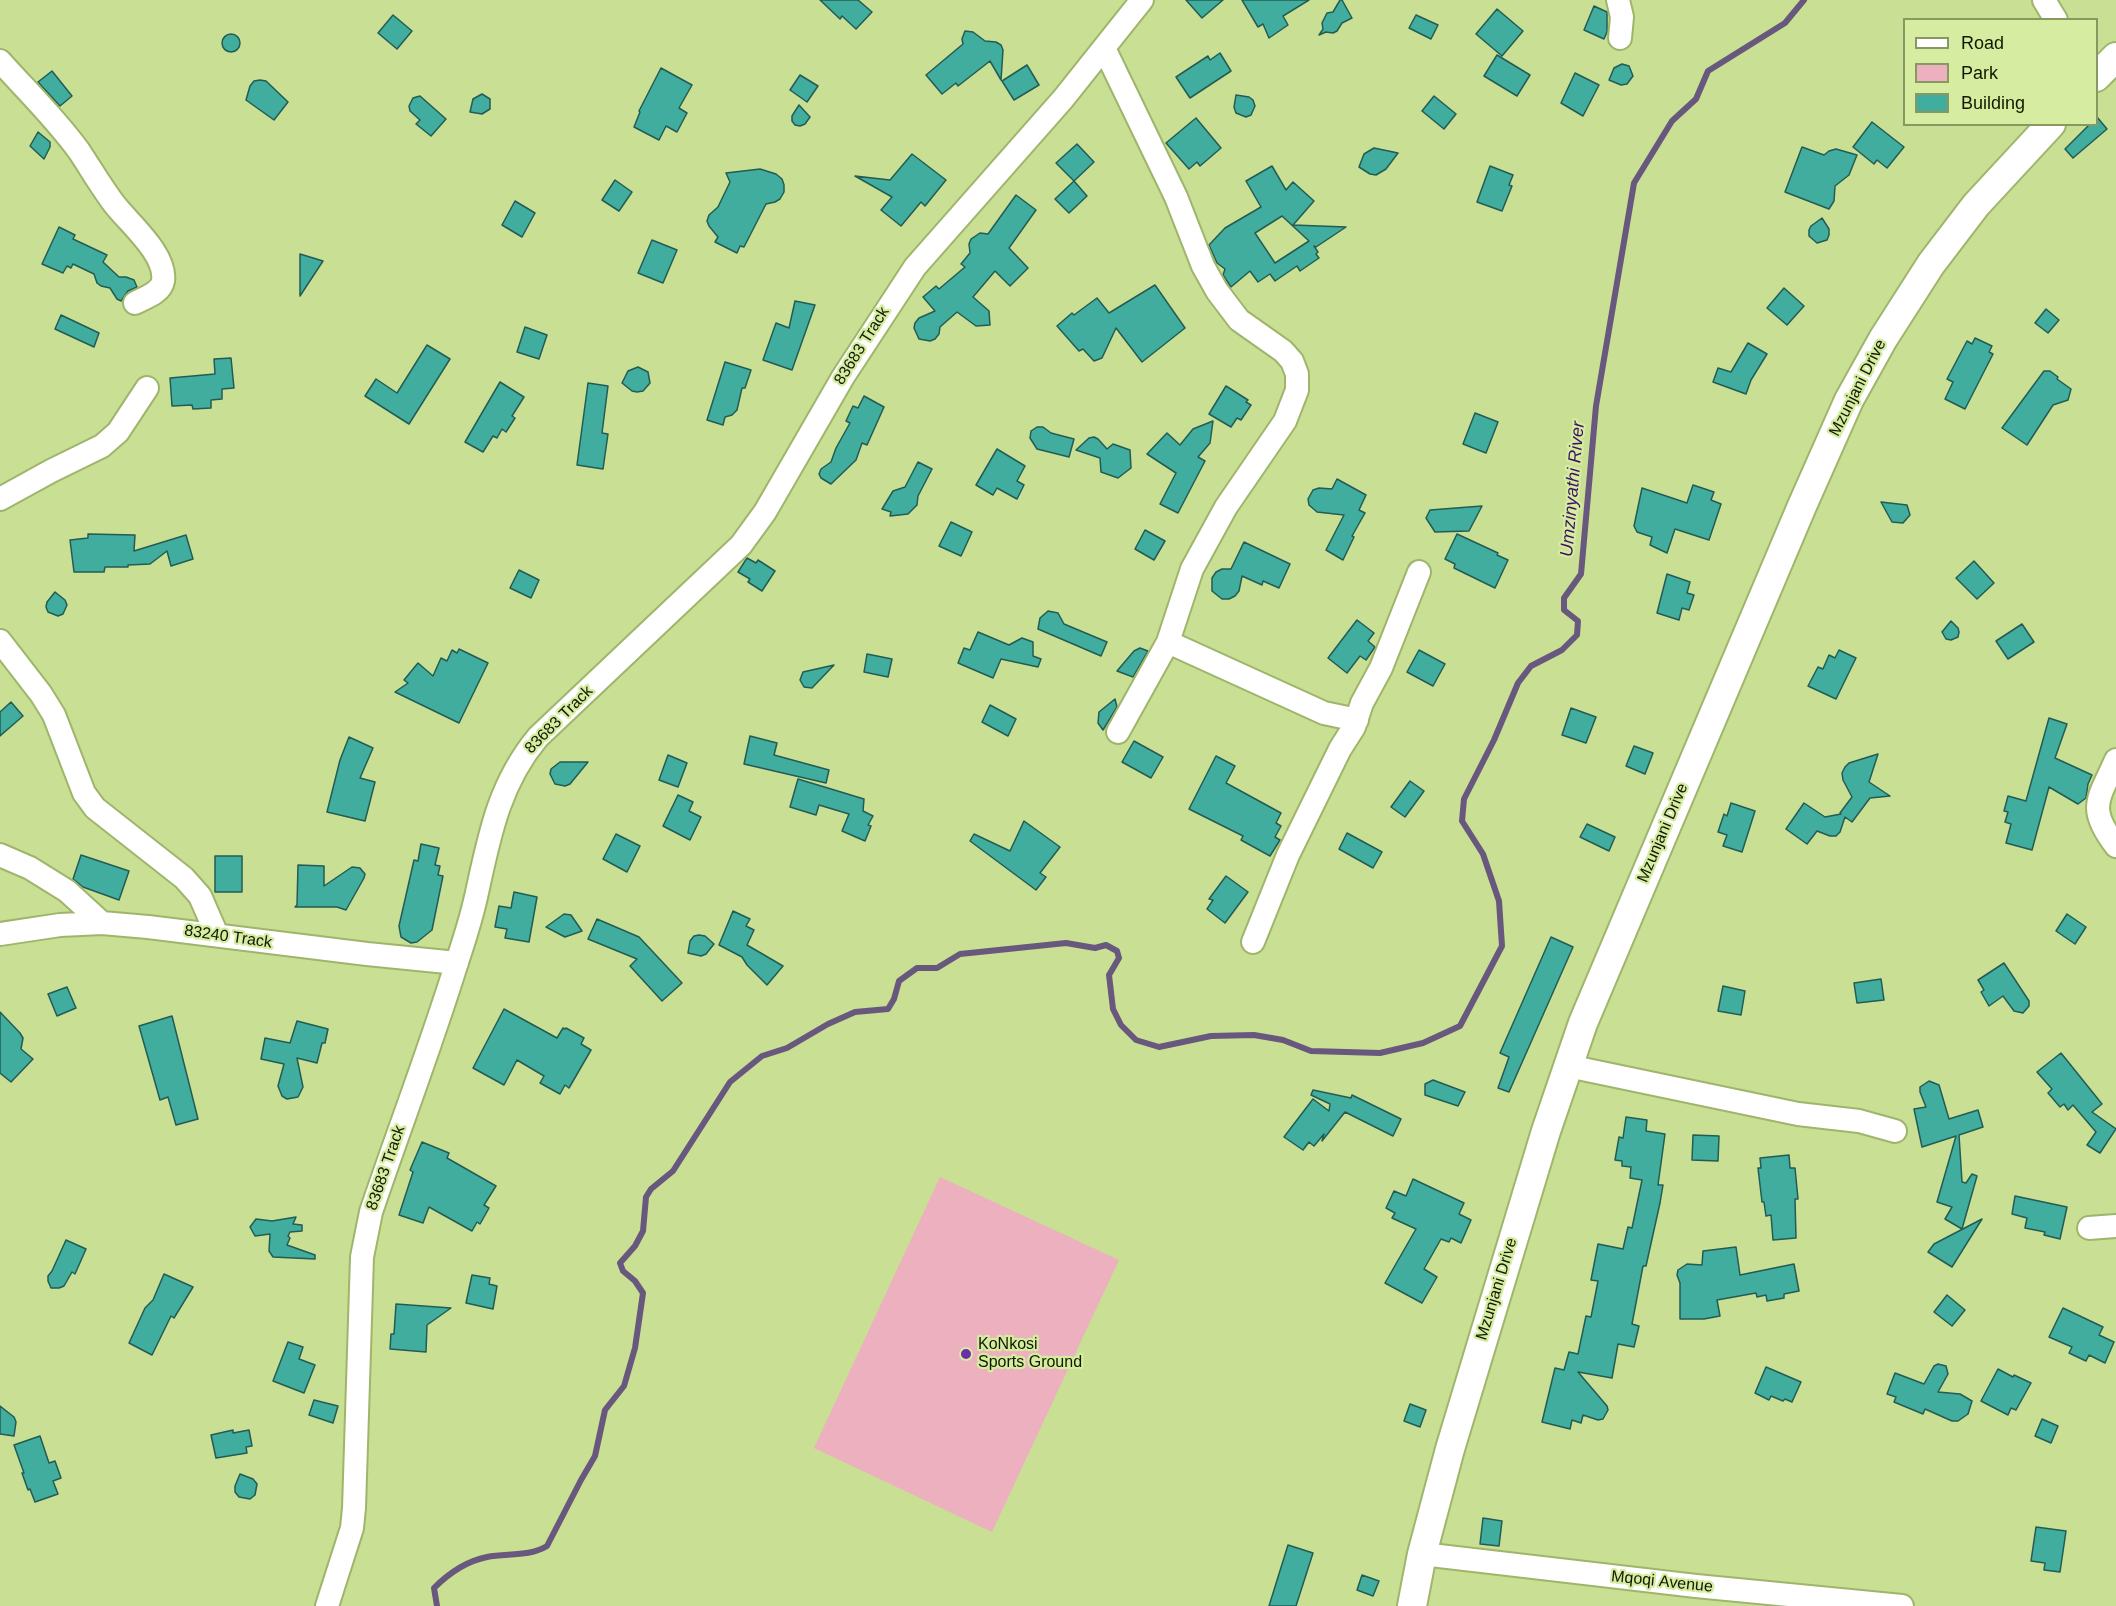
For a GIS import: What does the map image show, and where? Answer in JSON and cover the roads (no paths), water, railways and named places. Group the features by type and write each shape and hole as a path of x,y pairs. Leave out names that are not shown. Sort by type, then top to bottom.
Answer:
{"main road":[{"path":"2098,76 2116,57"},
{"name":"Mzunjani Drive","path":"1412,1606 1422,1554 1450,1449 1546,1131 1583,1023 1802,506 1849,400 1883,339 1931,264 1976,205 2049,126"}],"street":[{"name":"83683 Track","path":"327,1606 346,1551 353,1518 362,1257 365,1237 371,1212 457,963 476,898 489,836 505,790 526,751 538,738 741,545 765,512 843,377 915,267 1063,99 1142,0"},
{"path":"1618,0 1622,17 1620,38"},
{"path":"2044,0 2055,18"},
{"path":"1104,48 1176,196 1203,266 1217,291 1239,320 1288,356 1297,374 1297,390 1285,421 1226,507 1192,569 1168,642 1118,732"},
{"path":"0,61 78,151 116,206 144,238 160,262 162,285 159,290 135,303"},
{"path":"0,499 102,446 118,432 147,388"},
{"path":"1253,942 1288,855 1340,749 1354,727 1362,703 1381,668 1419,572"},
{"path":"0,641 41,694 54,715 84,793 95,808 184,878 200,896 217,935"},
{"path":"1168,642 1324,713 1357,720"},
{"path":"2116,760 2097,800 2097,814 2104,831 2116,846"},
{"path":"0,855 30,868 67,891 102,923"},
{"name":"83240 Track","path":"0,934 60,925 102,923 457,963"},
{"path":"1568,1066 1798,1114 1859,1121 1895,1131"},
{"path":"2089,1228 2116,1226"},
{"name":"Mqoqi Avenue","path":"1422,1554 1696,1586 1899,1606"}],"waterway":[{"name":"Umzinyathi River","path":"437,1606 434,1588 465,1565 487,1557 525,1553 547,1546 595,1456 605,1410 624,1386 635,1348 643,1293 635,1281 623,1271 620,1263 635,1246 643,1231 646,1197 651,1189 673,1171 730,1082 762,1056 787,1048 828,1024 855,1012 888,1009 894,999 899,981 917,968 937,968 960,954 1066,943 1095,948 1106,945 1117,951 1119,958 1109,975 1113,1009 1121,1025 1136,1040 1159,1047 1211,1036 1254,1035 1283,1040 1311,1051 1380,1053 1423,1043 1460,1026 1502,946 1499,901 1483,854 1462,821 1464,799 1494,740 1518,683 1531,666 1562,650 1577,635 1578,621 1564,610 1564,598 1581,574 1596,406 1634,183 1672,121 1696,99 1708,71 1785,23 1804,0"}],"place":[{"name":"KoNkosi Sports Ground","path":"966,1354"}]}
